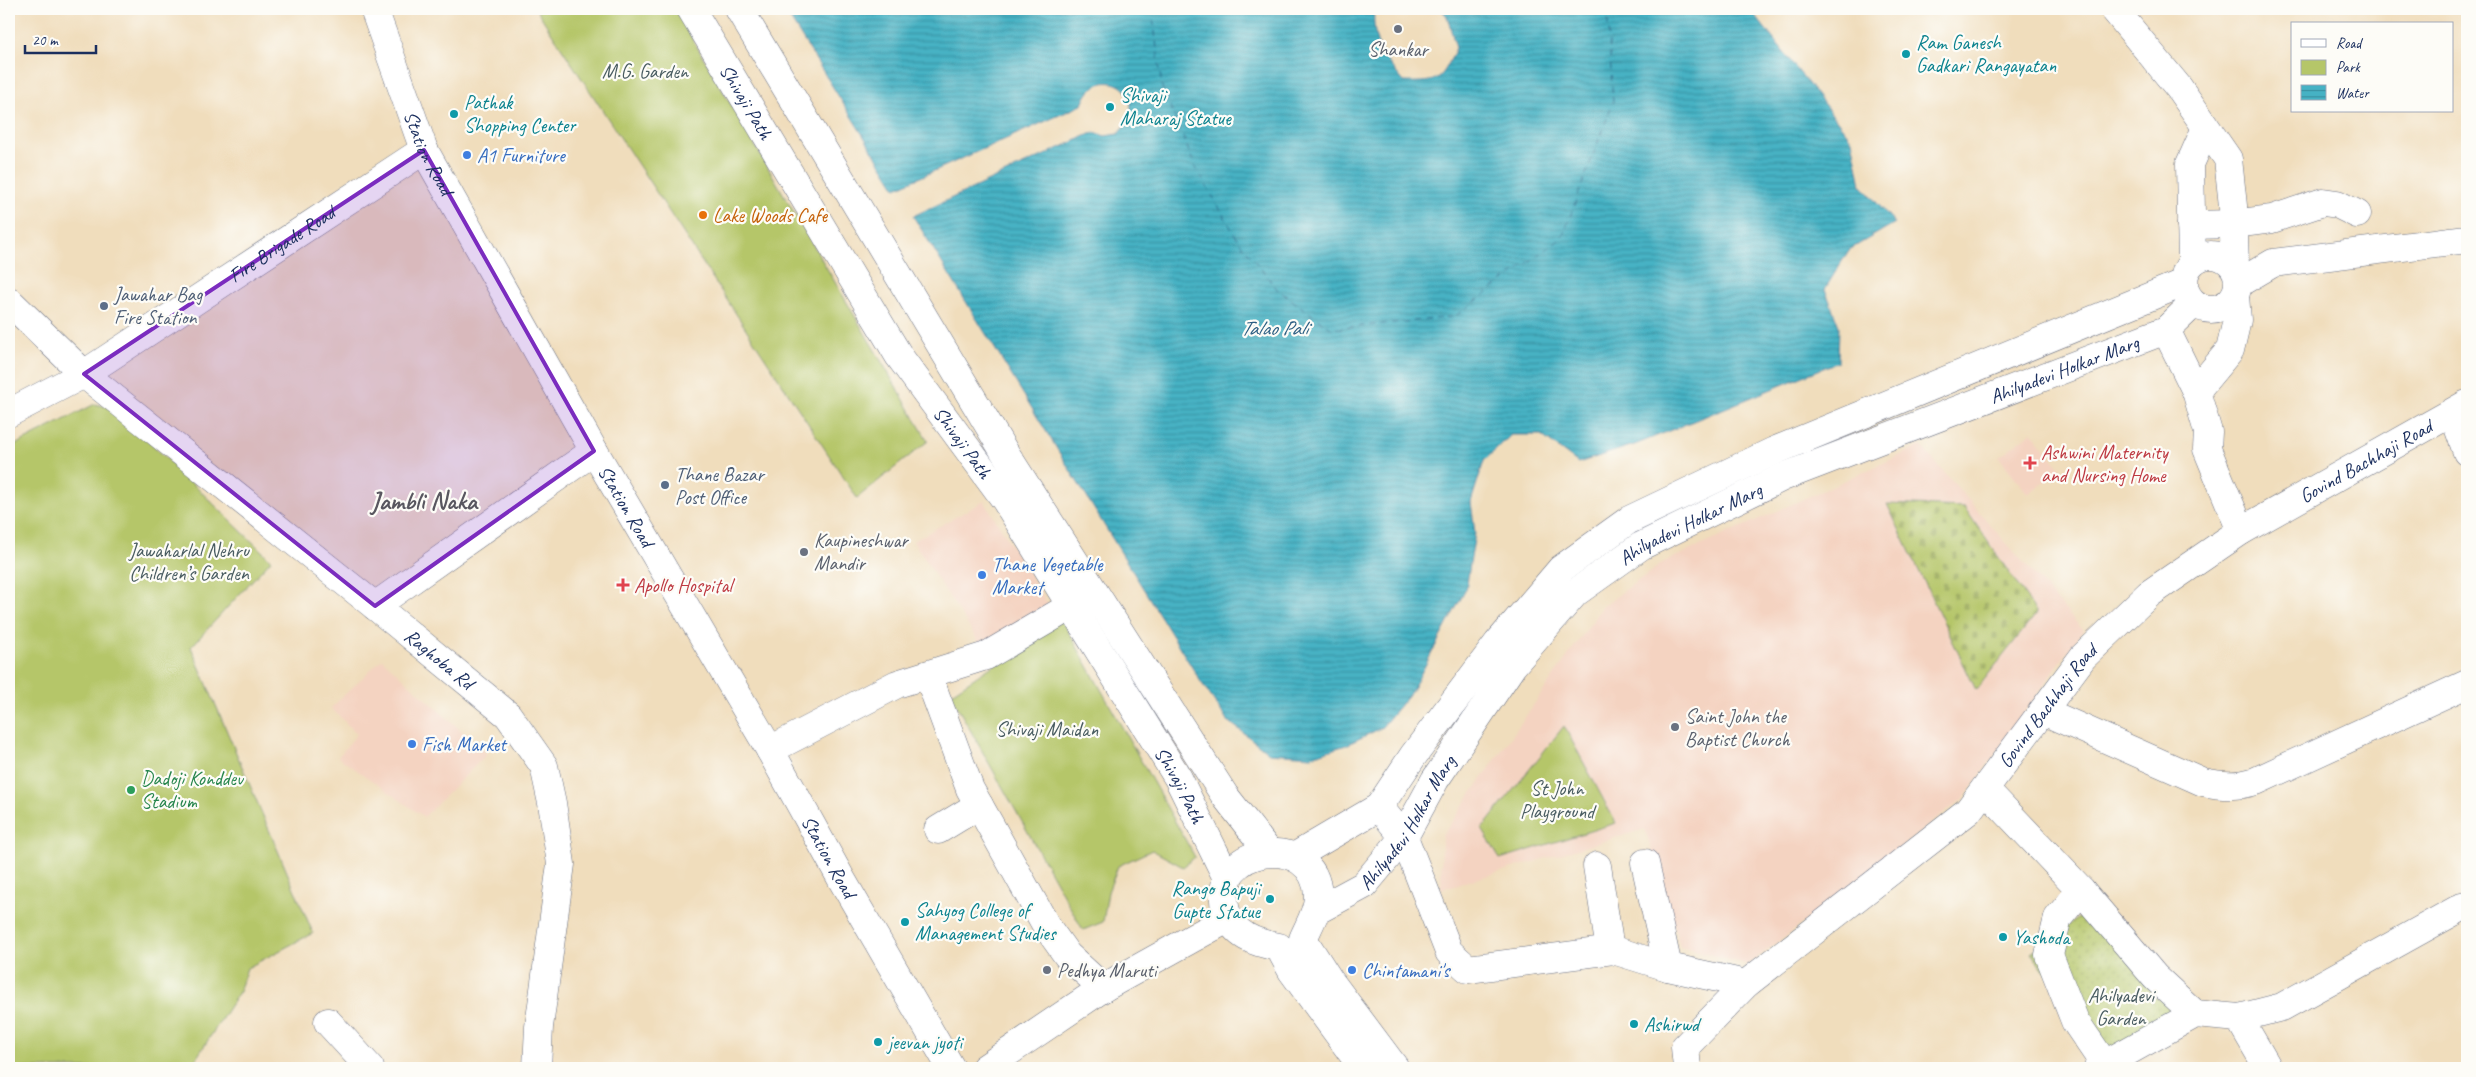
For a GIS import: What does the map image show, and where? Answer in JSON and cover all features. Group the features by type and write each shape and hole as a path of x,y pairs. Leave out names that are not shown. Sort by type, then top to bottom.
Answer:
{"street":[{"name":"Station Road","path":"374,9 424,150 594,451 770,750 842,880 951,1068"},
{"name":"Shivaji Path","path":"691,9 899,356 1006,500 1178,778 1228,880"},
{"name":"Shivaji Path","path":"739,9 1004,452 1225,796 1281,854"},
{"path":"2114,9 2179,88 2228,159 2234,224 2236,320 2230,350 2196,391"},
{"path":"2189,283 2205,255 2216,255 2226,258 2236,282 2229,303 2217,309 2208,309 2189,283 2191,225 2190,164 2206,128"},
{"name":"Fire Brigade Road","path":"9,413 84,374 424,150"},
{"path":"2191,225 2234,224 2272,219 2323,202 2338,204 2357,214"},
{"path":"2236,282 2273,263 2467,239"},
{"name":"Ahilyadevi Holkar Marg","path":"1281,854 1378,807 1412,756 1492,650 1561,569 1629,520 1774,451 2189,283"},
{"name":"Ahilyadevi Holkar Marg","path":"1316,911 1364,885 1404,837 1435,780 1514,665 1575,593 1641,546 1783,477 2166,330 2189,283"},
{"name":"Raghoba Rd","path":"9,301 84,374 375,606 508,716 544,766 552,803 561,864 539,1027 537,1068"},
{"path":"2166,330 2196,391 2208,432 2207,449 2241,530"},
{"path":"2460,408 2467,452"},
{"name":"Govind Bachhaji Road","path":"1687,1068 1685,1046 1746,984 1968,811 2083,657 2149,594 2241,530 2460,408"},
{"path":"375,606 594,451"},
{"path":"770,750 897,684 986,656 1071,606"},
{"path":"928,675 970,788 1047,927 1067,955 1103,988"},
{"path":"2043,711 2203,782 2224,786 2241,786 2265,777 2467,684"},
{"path":"1985,789 2081,890 2155,977 2195,1014"},
{"path":"938,830 979,805"},
{"path":"1378,807 1404,837 1449,952 1468,969 1610,950 1668,967 1746,984"},
{"path":"1363,1068 1292,971 1291,943 1316,911 1318,896 1314,880 1306,868 1281,854 1244,860 1234,869 1228,880 1225,893 1228,918 1237,930 1248,939 1291,943 1330,981 1395,1068"},
{"path":"1645,863 1668,967"},
{"path":"1597,866 1610,950"},
{"path":"2081,890 2058,918 2049,955 2076,1021 2103,1067 2195,1014 2239,1018 2282,1008 2462,907 2467,906"},
{"path":"985,1068 1103,988 1228,918"},
{"path":"2239,1018 2268,1068"},
{"path":"328,1022 370,1068"}],"highlighted area":[{"path":"424,150 594,451 375,606 84,374"}],"shaded area":[{"name":"Ashwini Maternity and Nursing Home","path":"2032,432 2061,469 2028,494 1999,457"},
{"path":"1921,446 2083,630 1964,798 1748,965 1680,946 1645,829 1441,889 1442,836 1603,606 1664,562"},
{"name":"Thane Vegetable Market","path":"984,501 1051,609 982,647 913,541"},
{"name":"Fish Market","path":"382,659 487,754 424,817 338,757 357,734 331,708"}],"green space":[{"name":"M.G. Garden","path":"536,9 675,9 928,441 857,498"},
{"name":"Dadoji Konddev Stadium","path":"95,404 116,409 271,560 191,647 313,933 247,968 239,992 190,1068 9,1068 9,448"},
{"path":"1887,504 1964,507 2037,613 1976,690"},
{"name":"Shivaji Maidan","path":"1062,620 1195,857 1183,867 1152,850 1118,866 1108,892 1103,922 1083,930 950,694"},
{"name":"St John Playground","path":"1564,726 1616,823 1500,859 1482,829"},
{"name":"Ahilyadevi Garden","path":"2086,912 2179,1014 2112,1056 2031,953"}],"water":[{"name":"Talao Pali","path":"784,9 1374,9 1375,31 1384,56 1404,82 1426,82 1433,80 1443,73 1456,48 1447,16 1441,9 1750,9 1852,140 1861,185 1895,223 1849,250 1825,289 1839,326 1838,362 1637,444 1578,463 1541,435 1511,435 1484,461 1471,502 1475,533 1466,589 1411,692 1381,728 1346,745 1312,756 1269,753 1227,720 1201,682 913,216 1094,132 1105,136 1118,134 1128,119 1131,105 1128,94 1120,86 1110,83 1099,84 1089,91 1082,105 896,188"}],"ferry route":[{"path":"1152,9 1162,87 1195,166 1238,240 1278,290 1332,329 1454,317 1562,238 1613,102 1607,9"}],"place":[{"name":"Shankar","path":"1398,29"},
{"name":"Ram Ganesh Gadkari Rangayatan","path":"1906,54"},
{"name":"Shivaji Maharaj Statue","path":"1110,107"},
{"name":"Pathak Shopping Center","path":"454,114"},
{"name":"A1 Furniture","path":"467,155"},
{"name":"Lake Woods Cafe","path":"703,215"},
{"name":"Jawahar Bag Fire Station","path":"104,306"},
{"name":"Ashwini Maternity and Nursing Home","path":"2030,463"},
{"name":"Thane Bazar Post Office","path":"665,485"},
{"name":"Kaupineshwar Mandir","path":"804,552"},
{"name":"Thane Vegetable Market","path":"982,575"},
{"name":"Apollo Hospital","path":"623,585"},
{"name":"Saint John the Baptist Church","path":"1675,727"},
{"name":"Fish Market","path":"412,744"},
{"name":"Dadoji Konddev Stadium","path":"131,790"},
{"name":"Rango Bapuji Gupte Statue","path":"1270,899"},
{"name":"Sahyog College of Management Studies","path":"905,922"},
{"name":"Yashoda","path":"2003,937"},
{"name":"Pedhya Maruti","path":"1047,970"},
{"name":"Chintamani's","path":"1352,970"},
{"name":"Ashirwd","path":"1634,1024"},
{"name":"jeevan jyoti","path":"878,1042"}],"district":[{"name":"Jambli Naka","path":"424,500"}],"park label":[{"name":"Jawaharlal Nehru Children’s Garden","path":"189,562"}]}
